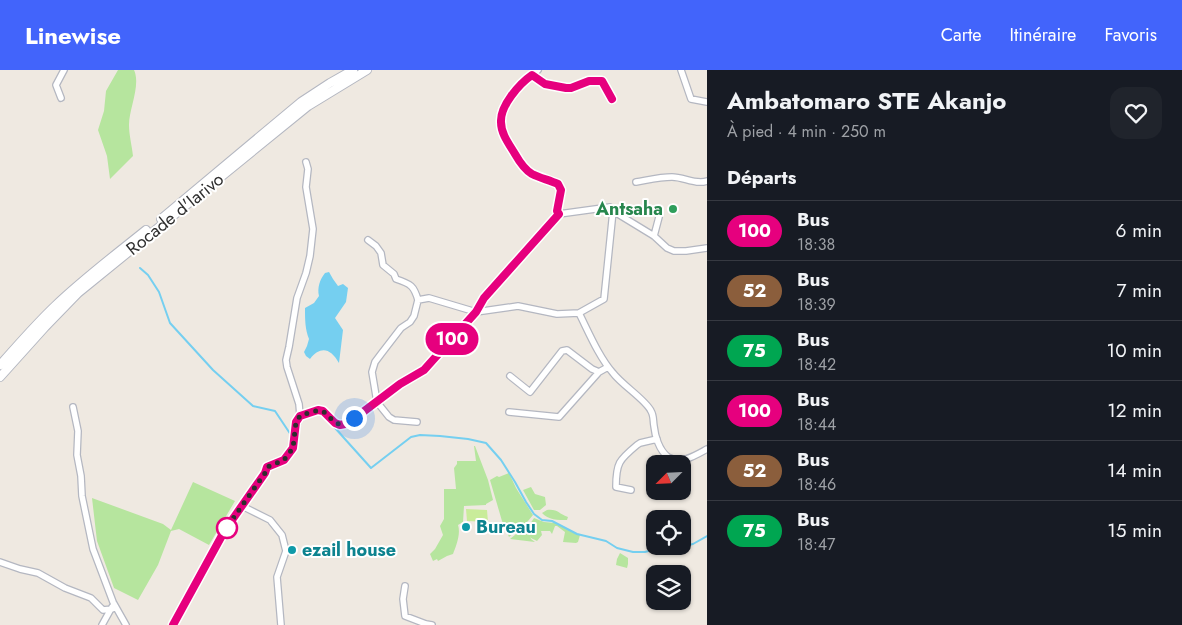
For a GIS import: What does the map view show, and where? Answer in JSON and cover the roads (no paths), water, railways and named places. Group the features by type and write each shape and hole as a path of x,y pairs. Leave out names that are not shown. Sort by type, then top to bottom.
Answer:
{"main road":[{"name":"Rocade d'Iarivo","path":"0,365 39,322 89,275 302,102 353,70"},
{"name":"Rocade d'Iarivo","path":"0,377 45,326 78,293 308,106 367,70"}],"street":[{"path":"61,98 56,85 64,70"},
{"path":"538,70 524,80 507,103 500,122 506,140 531,174 558,184 561,190 557,211 559,214"},
{"path":"681,70 691,99 707,102"},
{"path":"532,75 545,84 566,88 589,81 602,81 612,99"},
{"path":"300,416 299,404 286,360 297,298 310,256 313,229 306,187 308,169 306,162"},
{"path":"636,182 672,177 700,184 707,182"},
{"path":"173,625 225,530 265,473 267,467 284,460 290,453 293,448 296,422 300,416 318,410 323,411 335,423 345,424 400,384 424,370 476,312 484,298 559,214 610,207 613,211 654,236 667,248 674,251 707,248"},
{"path":"418,300 428,298 476,312 518,306 557,314 579,313 604,299 613,211"},
{"path":"654,236 659,217"},
{"path":"368,240 376,246 381,253 383,265 394,274 396,279 406,282 414,288 418,300 414,316 410,322 401,328 375,362 372,372 377,402 389,417 394,420 417,422"},
{"path":"579,313 608,367 651,410 653,426 660,448 664,453 670,458 681,460 707,449"},
{"path":"510,376 530,392 562,351 567,350 592,369 600,372"},
{"path":"509,412 559,417 600,372 608,367"},
{"path":"73,407 78,430 77,455 82,496 93,549 113,602 126,625"},
{"path":"631,490 616,487 618,463 637,445 657,439"},
{"path":"240,508 246,508 270,520 282,536 286,551 277,577 281,625"},
{"path":"0,562 38,574 91,598 103,610 112,609"},
{"path":"404,586 405,616 432,625"},
{"path":"102,625 112,609 113,602"}],"water":[{"path":"329,272 338,286 343,284 348,288 346,302 335,318 343,330 339,363 333,354 326,350 318,352 310,359 304,352 309,339 306,328 305,308 314,303 319,296 320,281 325,273"}],"waterway":[{"path":"140,268 148,275 159,292 170,323 213,370 253,406 275,411 291,435 298,435 301,420 321,413"},
{"path":"326,418 371,468 411,437 420,435 468,439 486,443 501,460 534,514 542,520 552,521 577,534 606,541 617,548 633,552 645,552 659,548 675,548 693,544 707,536"}],"place":[{"name":"Antsaha","path":"673,209"},
{"name":"Bureau","path":"466,527"},
{"name":"ezail house","path":"292,550"}]}
